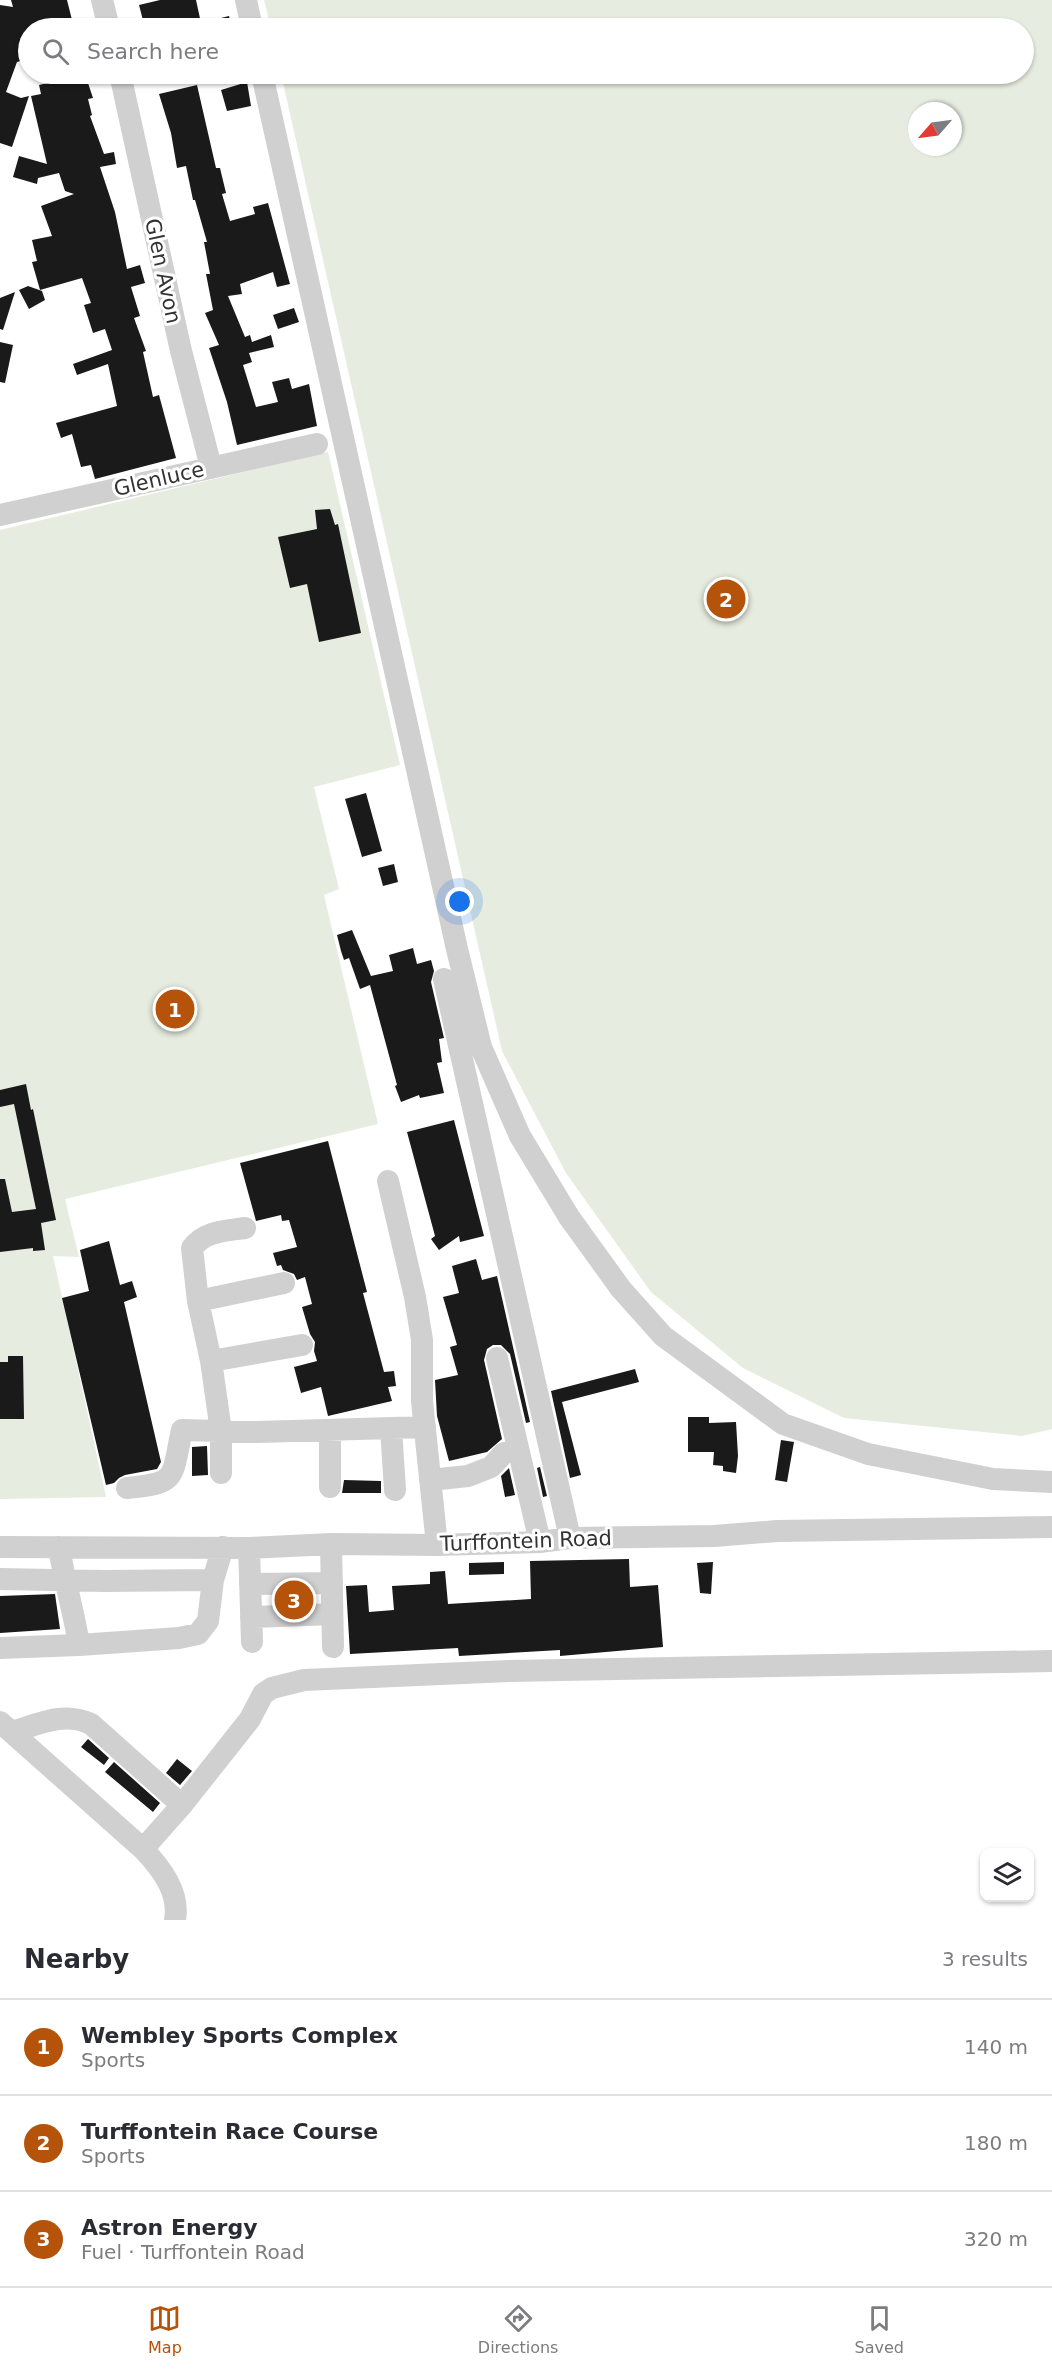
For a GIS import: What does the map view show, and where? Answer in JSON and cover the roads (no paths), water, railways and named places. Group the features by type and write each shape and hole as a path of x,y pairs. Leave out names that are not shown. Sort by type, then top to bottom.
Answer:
{"street":[{"path":"102,0 106,18"},
{"path":"246,0 250,18"},
{"name":"Glen Avon","path":"122,84 181,351 211,467"},
{"path":"264,84 457,949 481,1047 520,1136 569,1217 621,1289 663,1336 783,1424 868,1454 993,1479 1052,1482"},
{"name":"Glenluce","path":"0,515 317,444"},
{"path":"444,979 570,1538"},
{"path":"388,1181 415,1297 422,1340 422,1401 436,1545"},
{"path":"221,1473 221,1431 211,1361 198,1301 192,1248 200,1238 246,1228"},
{"path":"198,1301 284,1283"},
{"path":"211,1361 302,1345"},
{"path":"497,1358 540,1542"},
{"path":"127,1488 159,1485 168,1480 174,1467 182,1430 330,1430 425,1427"},
{"path":"391,1428 395,1490"},
{"path":"330,1430 330,1487"},
{"path":"430,1480 468,1476 491,1467 504,1453 518,1448"},
{"name":"Turffontein Road","path":"0,1547 249,1548 331,1544 436,1545 540,1542 570,1538 714,1536 777,1531 1052,1527"},
{"path":"331,1544 333,1647"},
{"path":"59,1546 64,1580 74,1610 80,1645"},
{"path":"0,1648 179,1638 198,1634 208,1621 213,1580 223,1547"},
{"path":"249,1548 252,1642"},
{"path":"0,1578 213,1580"},
{"path":"250,1584 332,1583"},
{"path":"251,1617 332,1614"},
{"path":"143,1849 182,1805 250,1719 263,1694 272,1688 304,1680 509,1671 1052,1661"},
{"path":"6,1727 59,1718 80,1718 91,1724 182,1805"},
{"path":"6,1727 143,1849 160,1867 172,1889 175,1920"}],"place":[{"name":"Turffontein Race Course","path":"726,599"},
{"name":"Wembley Sports Complex","path":"175,1009"},
{"name":"Astron Energy","path":"294,1600"}]}
